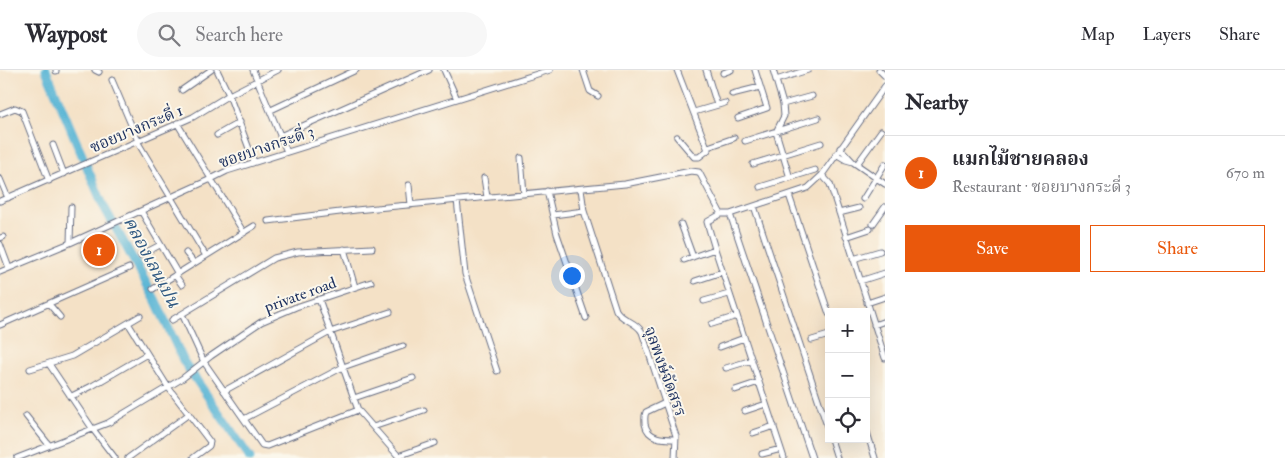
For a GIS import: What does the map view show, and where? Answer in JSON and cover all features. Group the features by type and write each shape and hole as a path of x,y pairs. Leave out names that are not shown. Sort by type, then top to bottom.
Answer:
{"street":[{"path":"182,90 211,70"},
{"path":"217,70 240,122 254,162"},
{"path":"253,70 287,152"},
{"name":"ซอยบางกระดี่ 1","path":"0,201 193,117 229,95 278,70"},
{"path":"271,110 356,70"},
{"path":"280,136 429,70"},
{"path":"444,70 457,99"},
{"name":"ซอยบางกระดี่ 3","path":"0,272 70,243 211,180 227,171 550,70"},
{"path":"583,70 590,91 598,96"},
{"path":"677,70 708,147"},
{"path":"706,70 717,105"},
{"path":"723,73 731,70"},
{"path":"738,118 766,108 755,70"},
{"path":"773,70 783,104 784,118 776,132 790,178"},
{"path":"776,80 808,70"},
{"path":"879,70 885,76"},
{"path":"112,80 138,141 206,256"},
{"path":"784,458 714,250 707,222 721,214 730,214 789,195 813,185 885,86"},
{"path":"732,94 760,87"},
{"path":"783,104 812,96"},
{"path":"694,112 725,103"},
{"path":"0,114 15,108 22,111 49,181"},
{"path":"745,141 818,118"},
{"path":"217,135 240,122"},
{"path":"177,124 244,233"},
{"path":"855,163 881,132"},
{"path":"677,137 694,157 707,151 708,147 734,138"},
{"path":"753,164 821,143"},
{"path":"53,145 64,174"},
{"path":"840,148 855,163 885,184"},
{"path":"836,154 855,163"},
{"path":"521,158 524,194"},
{"path":"863,200 885,164"},
{"path":"760,188 816,170"},
{"path":"268,221 457,200 581,189 632,183 695,171 700,172 721,214"},
{"path":"822,175 830,184 885,358"},
{"path":"484,178 487,197"},
{"path":"0,179 8,198"},
{"path":"409,185 411,205"},
{"name":"จุลพงษ์จัดสรร","path":"581,189 584,211 616,310 620,316 639,327 676,439 675,458"},
{"path":"547,191 557,234 586,318"},
{"path":"789,195 827,308"},
{"path":"457,200 465,274 497,370"},
{"path":"754,206 825,420"},
{"path":"70,243 72,207"},
{"path":"846,237 871,227 885,207"},
{"path":"839,214 859,208"},
{"path":"141,211 182,285"},
{"path":"553,215 584,211"},
{"path":"730,214 812,458"},
{"path":"681,224 693,257"},
{"path":"153,289 254,226"},
{"path":"0,244 9,268"},
{"path":"141,255 160,245"},
{"path":"172,320 274,258 298,252 372,248"},
{"path":"344,249 355,287"},
{"path":"684,260 714,250"},
{"path":"853,259 880,251"},
{"path":"186,253 194,264"},
{"path":"0,325 129,268"},
{"path":"695,281 722,272"},
{"path":"860,282 885,273"},
{"name":"private road","path":"168,387 261,322 319,299 371,282"},
{"path":"704,302 730,294"},
{"path":"867,303 885,297"},
{"path":"319,299 358,410 399,457 435,443"},
{"path":"49,304 60,317"},
{"path":"224,391 330,332 390,312"},
{"path":"182,314 204,362 262,445 264,446 358,410"},
{"path":"30,369 72,356 140,316"},
{"path":"712,324 737,316"},
{"path":"874,325 885,322"},
{"path":"128,324 168,387 210,444 193,458"},
{"path":"812,340 825,336"},
{"path":"720,347 744,338"},
{"path":"244,419 343,367 403,346"},
{"path":"70,397 147,354"},
{"path":"726,368 752,360"},
{"path":"48,364 115,458"},
{"path":"354,398 414,378"},
{"path":"735,390 759,382"},
{"path":"17,458 108,423 168,387"},
{"path":"665,403 646,412 644,416 646,430 660,439 676,439"},
{"path":"745,411 766,404"},
{"path":"373,427 424,410"},
{"path":"128,458 189,414"},
{"path":"26,416 49,445"},
{"path":"753,433 774,426"},
{"path":"870,442 875,458"},
{"path":"832,443 837,458"},
{"path":"762,454 781,449"}],"waterway":[{"name":"คลองเลนเปน","path":"46,70 103,205 155,299 184,362 250,458"}],"place":[{"name":"แมกไม้ชายคลอง","path":"99,250"}]}
